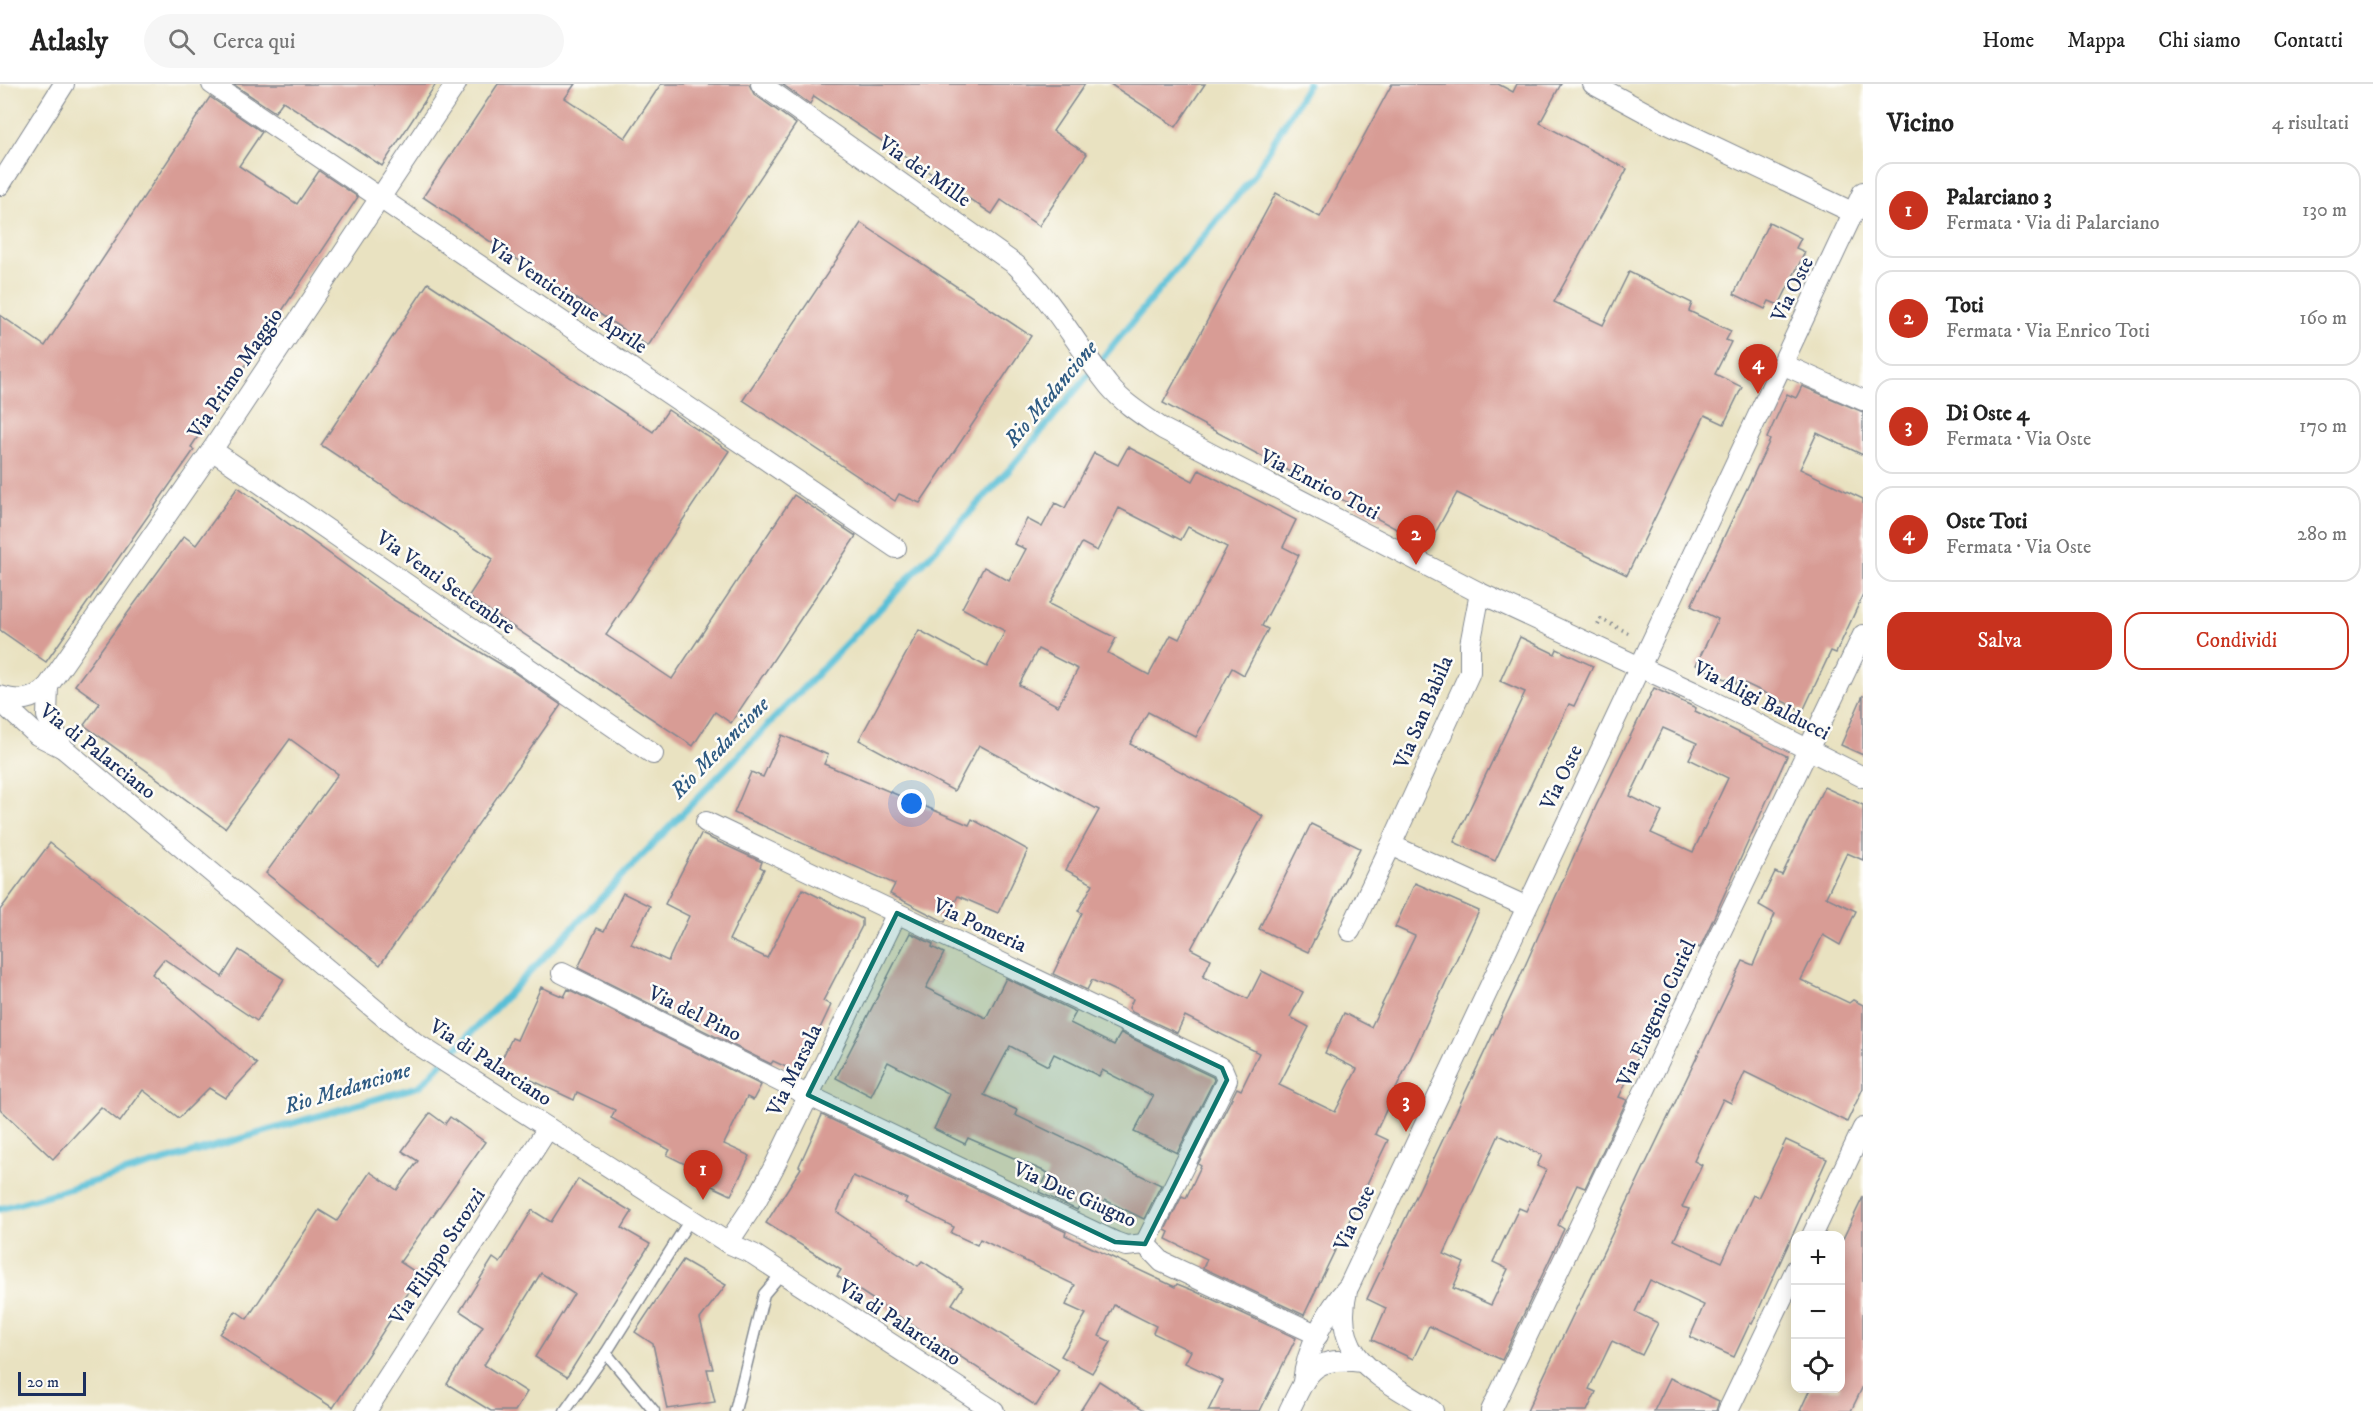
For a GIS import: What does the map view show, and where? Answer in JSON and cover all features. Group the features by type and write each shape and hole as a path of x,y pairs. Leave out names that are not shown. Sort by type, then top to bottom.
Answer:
{"street":[{"path":"0,185 64,84"},
{"name":"Via Venticinque Aprile","path":"212,84 896,548"},
{"name":"Via Primo Maggio","path":"0,696 14,700 27,700 40,694 48,686 212,450 456,84"},
{"name":"Via dei Mille","path":"761,84 1016,265 1053,307"},
{"path":"1593,84 1669,125 1854,213"},
{"name":"Via Oste","path":"1303,1382 1304,1369 1318,1335 1335,1301 1349,1286 1863,192"},
{"name":"Via Enrico Toti","path":"1053,307 1110,387 1130,407 1190,445 1480,593 1640,667"},
{"path":"1782,364 1863,400"},
{"name":"Via Venti Settembre","path":"212,450 654,754"},
{"name":"Via San Babila","path":"1350,931 1470,672 1470,645 1480,593"},
{"name":"Via Eugenio Curiel","path":"1491,1411 1863,635"},
{"name":"Via Aligi Balducci","path":"1640,667 1863,777"},
{"path":"48,686 47,716 63,748"},
{"name":"Via di Palarciano","path":"0,701 37,735 63,748 414,1042 728,1243 753,1254 994,1411"},
{"name":"Via Pomeria","path":"706,822 1222,1068 1227,1080 1145,1244"},
{"path":"1391,845 1526,906"},
{"name":"Via Marsala","path":"728,1243 756,1202 897,913"},
{"name":"Via del Pino","path":"562,973 808,1095"},
{"name":"Via Due Giugno","path":"808,1095 1115,1242 1126,1246 1145,1244 1162,1262 1318,1335"},
{"name":"Via Filippo Strozzi","path":"366,1411 548,1128"},
{"path":"1814,1231 1863,1128"},
{"path":"1728,1411 1791,1279"},
{"path":"1349,1286 1344,1306 1343,1328 1349,1346 1362,1362 1433,1411"},
{"name":"Via Oste","path":"1289,1411 1303,1382 1324,1362 1333,1360 1362,1362"}],"lane":[{"path":"565,1411 606,1353 691,1218"},
{"path":"735,1411 764,1294 782,1273"},
{"path":"606,1353 654,1411"}],"highlighted area":[{"path":"897,913 1222,1068 1227,1080 1145,1244 1115,1242 808,1095"}],"building":[{"path":"233,84 436,84 382,166 283,101 275,112"},
{"path":"498,84 575,84 565,98 625,138 661,84 749,84 754,94 796,124 648,346 423,197"},
{"path":"782,84 1085,84 1053,131 1087,154 1039,226 1001,200 992,214 814,96 810,104"},
{"path":"1110,84 1205,84 1176,127"},
{"path":"1392,84 1498,84 1513,92 1517,84 1561,84 1540,123 1627,169 1554,302 1603,325 1629,272 1692,303 1689,311 1731,331 1726,340 1731,342 1715,374 1742,387 1724,424 1705,415 1627,575 1457,493 1428,546 1163,403 1276,193 1320,217"},
{"path":"210,97 262,132 239,166 297,204 319,171 358,197 191,447 194,450 46,662 0,630 0,315 45,346"},
{"path":"1769,222 1801,238 1796,248 1805,252 1779,305 1769,301 1765,309 1734,294"},
{"path":"861,223 1031,336 920,503 899,494 895,501 743,400"},
{"path":"428,283 653,432 668,410 729,451 606,635 672,679 794,495 856,536 731,723 715,712 693,746 468,597 493,559 321,445"},
{"path":"1802,386 1863,412 1863,455 1817,433 1800,469 1863,499 1863,595 1836,653 1831,651 1803,711 1738,680 1736,684 1696,665 1718,619 1691,606 1770,440 1767,438 1787,394 1796,398"},
{"path":"1128,447 1193,481 1199,470 1296,520 1283,547 1299,555 1262,626 1268,629 1244,675 1232,668 1196,737 1148,712 1130,744 1263,816 1191,949 1211,959 1203,977 1248,999 1262,971 1303,992 1290,1017 1309,1027 1279,1085 1335,1112 1357,1069 1325,1053 1344,1013 1371,1027 1415,936 1395,927 1415,883 1479,911 1375,1134 1388,1140 1304,1315 1203,1268 1207,1259 1166,1239 1169,1232 1165,1230 1182,1196 1186,1198 1201,1166 1198,1164 1237,1088 1241,1090 1259,1053 1185,1016 1177,1033 1132,1012 1129,1008 1133,999 1092,980 1087,990 1053,974 1082,913 1078,911 1093,884 1066,870 1099,810 979,745 954,791 859,740 919,630 987,667 1005,631 962,608 984,567 1009,581 1026,549 1014,544 1027,519 1042,527 1055,503 1065,508 1094,453 1118,465","holes":["1119,508 1181,540 1188,527 1227,547 1179,639 1171,635 1149,675 1108,653 1116,638 1049,604 1082,543 1097,551","1038,649 1078,669 1058,706 1019,685"]},
{"path":"238,487 392,599 512,671 561,705 380,965 266,873 338,774 290,739 225,828 84,725 100,703 75,685 184,536 196,545"},
{"path":"1520,637 1555,654 1557,649 1593,666 1574,706 1569,704 1495,861 1454,842 1525,692 1500,681"},
{"path":"1654,688 1696,708 1695,711 1787,756 1700,948 1691,944 1619,1097 1627,1100 1585,1188 1577,1185 1558,1225 1564,1229 1502,1360 1429,1326 1413,1359 1372,1340 1386,1308 1367,1299 1516,986 1596,806","holes":["1663,728 1697,743 1689,759 1728,778 1693,852 1651,833 1662,812 1630,796","1499,1135 1542,1155 1537,1166 1546,1170 1526,1211 1519,1208 1493,1262 1508,1269 1491,1305 1453,1288 1464,1263 1444,1254"]},
{"path":"1863,695 1863,755 1841,745"},
{"path":"782,735 828,755 824,764 969,825 972,819 1028,850 998,913 958,896 945,922 890,894 895,884 734,813 751,772 763,777"},
{"path":"1824,787 1863,805 1863,860 1847,853 1826,897 1856,911 1840,945 1823,935 1801,980 1849,1003 1853,1000 1863,1005 1863,1088 1847,1122 1745,1072 1731,1103 1723,1099 1694,1161 1702,1165 1682,1207 1689,1209 1674,1240 1722,1262 1753,1195 1758,1198 1786,1140 1827,1159 1794,1231 1791,1231 1791,1238 1752,1324 1750,1323 1734,1357 1690,1337 1704,1305 1650,1280 1635,1312 1658,1323 1642,1355 1612,1341 1589,1389 1596,1392 1587,1411 1527,1411 1743,961 1753,965 1775,914 1759,905 1775,872 1782,875"},
{"path":"1311,824 1360,848 1308,952 1259,929"},
{"path":"701,834 762,862 760,867 764,869 729,940 767,958 803,889 862,919 862,926 823,1001 831,1005 799,1073 773,1061 771,1064 578,968 597,928 604,931 623,893 650,906 631,944 668,961 689,916 665,904"},
{"path":"50,843 222,977 239,950 284,979 257,1021 164,959 152,974 257,1064 225,1098 209,1088 179,1118 143,1090 120,1122 101,1107 53,1159 0,1109 0,910"},
{"path":"910,933 933,944 932,947 944,953 926,988 986,1018 1006,978 1076,1012 1070,1023 1114,1045 1121,1033 1213,1077 1214,1080 1177,1153 1134,1132 1153,1096 1102,1070 1099,1076 1054,1054 1048,1066 1010,1046 984,1095 1017,1110 1015,1115 1161,1185 1144,1219 1105,1200 1099,1213 1080,1204 1077,1210 1039,1192 1048,1173 968,1138 965,1144 934,1129 950,1094 888,1062 871,1096 836,1078"},
{"path":"541,987 564,997 568,989 761,1085 753,1100 747,1097 724,1144 750,1156 731,1195 699,1180 703,1173 667,1155 670,1150 611,1118 615,1110 577,1092 574,1100 499,1065 512,1038 517,1040"},
{"path":"430,1113 445,1124 450,1117 485,1142 400,1262 420,1275 333,1408 220,1334 236,1311 247,1319 319,1210 337,1221 370,1172 397,1190 418,1161 402,1151"},
{"path":"822,1115 1175,1287 1177,1284 1192,1290 1296,1338 1260,1411 1208,1411 1223,1381 1185,1363 1191,1351 1153,1333 1156,1326 1114,1305 1099,1336 1111,1342 1092,1373 1061,1356 1086,1314 1066,1305 1075,1285 980,1239 977,1245 951,1233 954,1227 905,1203 907,1199 853,1176 837,1212 918,1266 922,1261 963,1287 952,1304 1059,1370 1036,1406 837,1276 841,1270 766,1223 801,1168 799,1166"},
{"path":"578,1179 632,1212 622,1228 650,1244 567,1377 535,1357 574,1294 541,1273 484,1365 527,1392 515,1411 491,1411 447,1384 483,1326 460,1311 493,1258 500,1263 532,1210 551,1222"},
{"path":"1863,1197 1863,1386 1851,1411 1800,1411 1808,1393 1845,1393 1845,1235"},
{"path":"683,1260 726,1285 700,1319 713,1369 707,1369 715,1402 667,1409 653,1344 635,1332"},
{"path":"1670,1378 1719,1401 1716,1411 1654,1411"},
{"path":"1099,1381 1146,1411 1080,1411"}],"waterway":[{"name":"Rio Medancione","path":"0,1209 420,1086 895,593 1010,469 1253,177 1308,84"}],"place":[{"name":"Oste Toti","path":"1758,394"},
{"name":"Toti","path":"1416,565"},
{"name":"Di Oste 4","path":"1406,1132"},
{"name":"Palarciano 3","path":"703,1200"}]}
